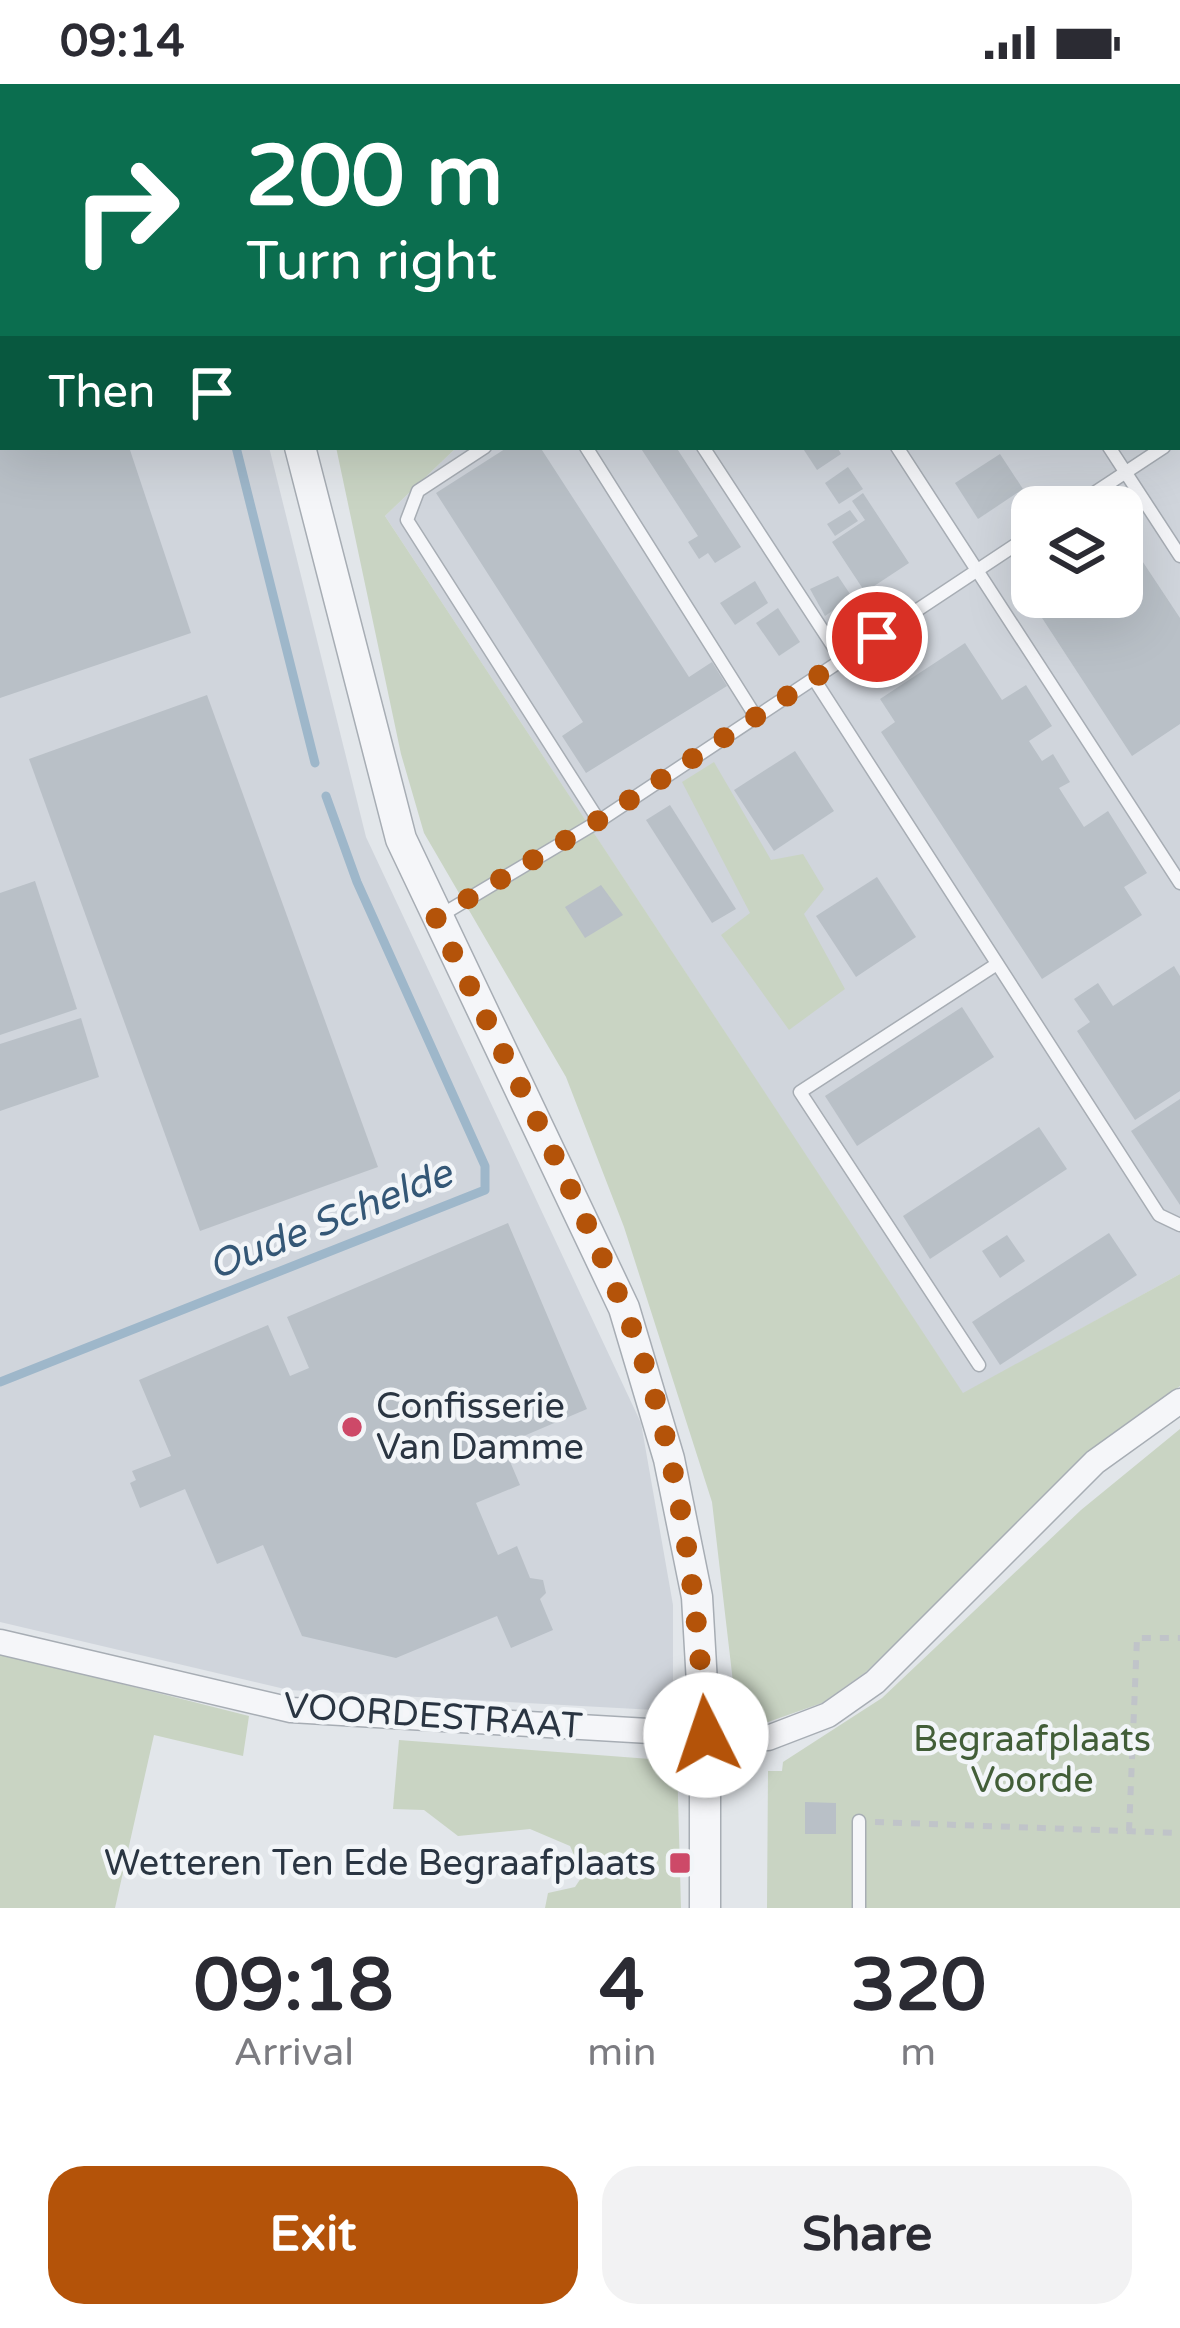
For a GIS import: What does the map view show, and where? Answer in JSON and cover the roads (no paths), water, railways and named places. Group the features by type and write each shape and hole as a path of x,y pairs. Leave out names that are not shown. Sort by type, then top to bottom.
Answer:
{"street":[{"path":"301,450 400,839 624,1308 669,1459 697,1598 706,1735 705,1908"},
{"name":"VOORDESTRAAT","path":"0,1642 290,1709 768,1738 828,1715 875,1682 1095,1462 1180,1401"}],"lane":[{"path":"480,450 418,491 407,520 599,820"},
{"path":"588,450 756,717"},
{"path":"706,450 842,660"},
{"path":"899,450 1180,883"},
{"path":"1111,450 1180,556"},
{"path":"1105,486 1159,450"},
{"path":"436,918 599,820 1011,548"},
{"path":"814,679 1159,1215 1180,1225"},
{"path":"979,1365 800,1092 997,964"},
{"path":"859,1821 859,1908"}],"waterway":[{"name":"Oude Schelde","path":"237,450 315,763"},
{"name":"Oude Schelde","path":"0,1382 485,1190 485,1166 357,882 326,796"}],"place":[{"name":"Confisserie Van Damme","path":"352,1427"},
{"name":"Wetteren Ten Ede Begraafplaats","path":"680,1863"}],"park label":[{"name":"Begraafplaats Voorde","path":"1032,1760"}]}
